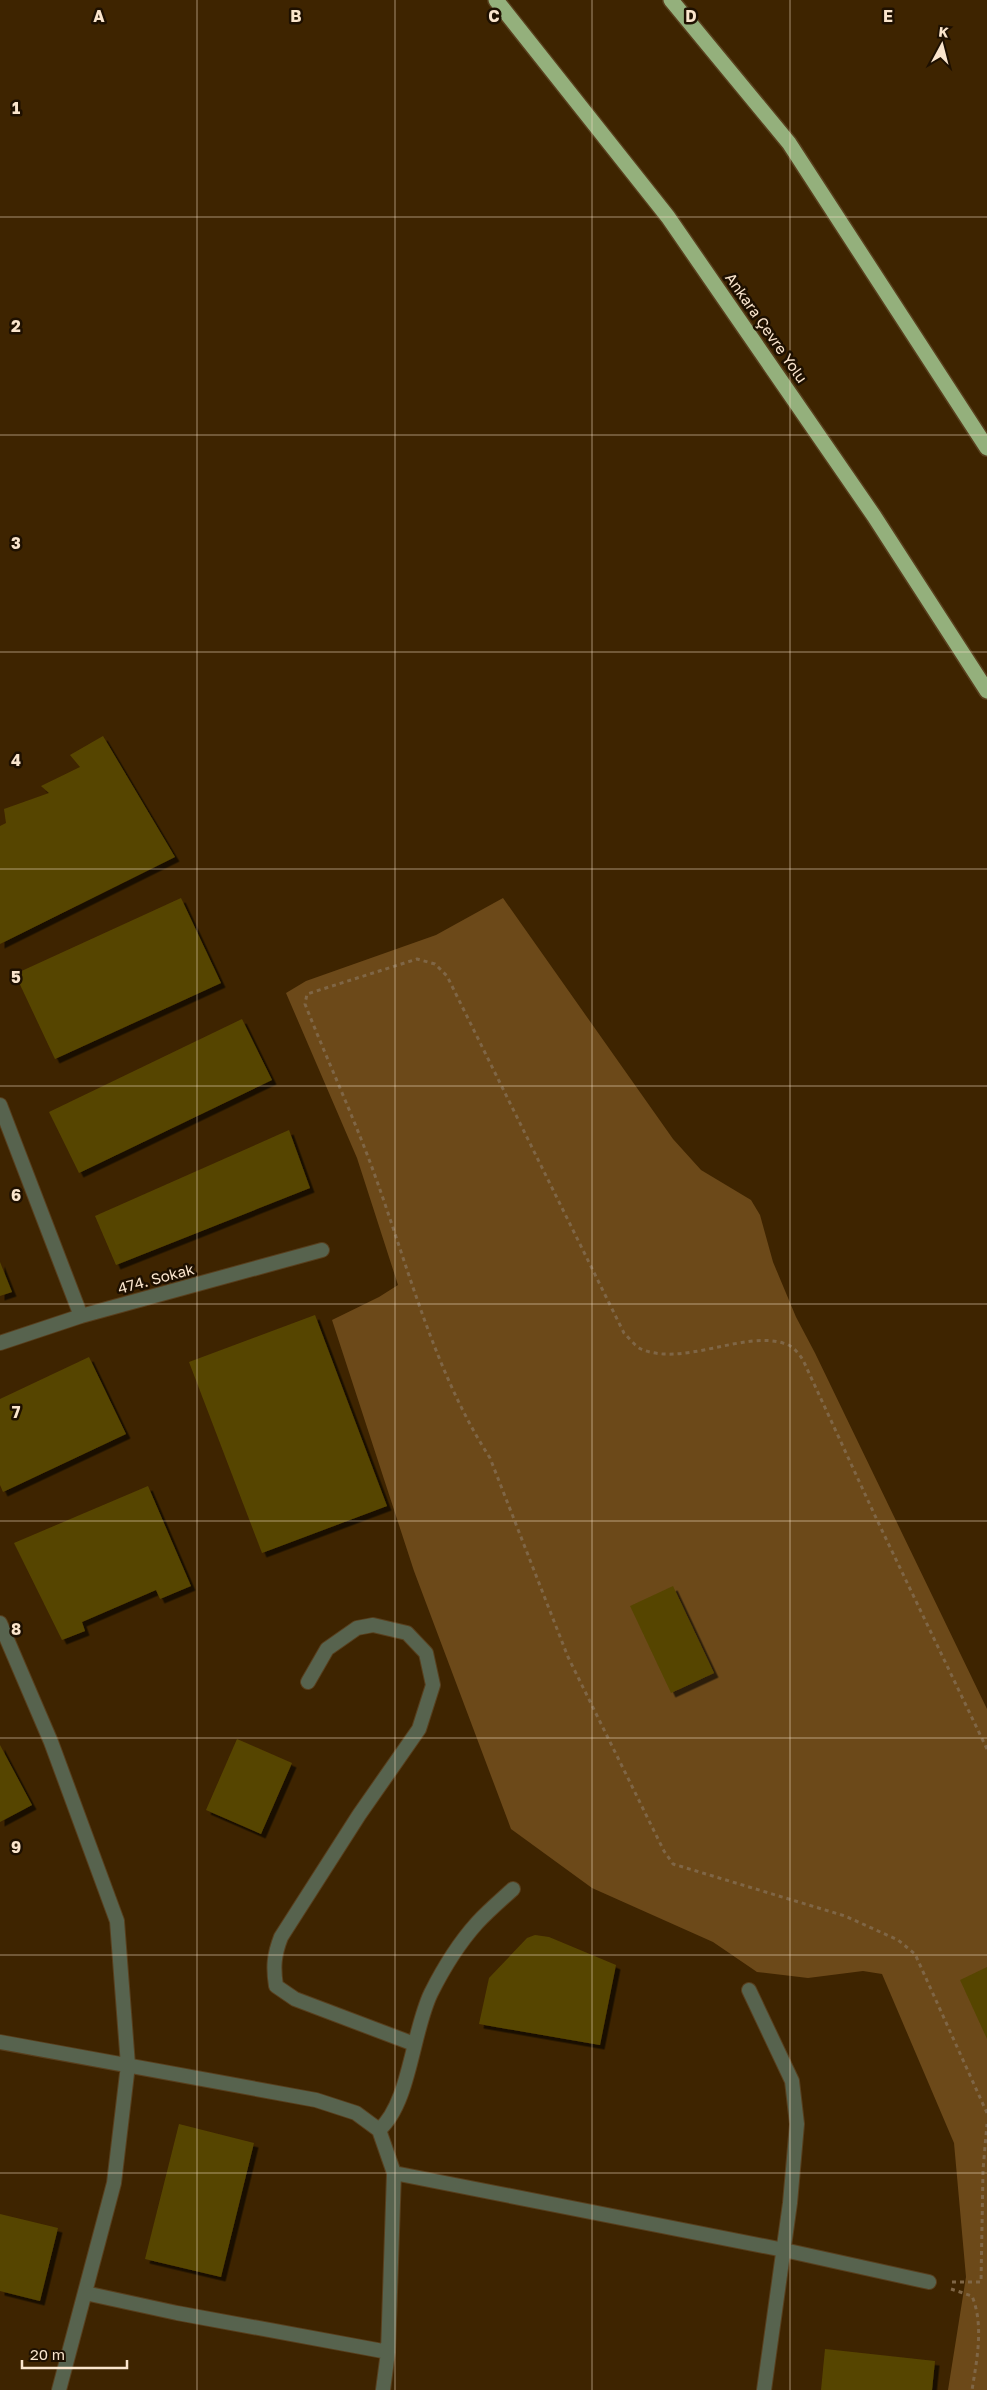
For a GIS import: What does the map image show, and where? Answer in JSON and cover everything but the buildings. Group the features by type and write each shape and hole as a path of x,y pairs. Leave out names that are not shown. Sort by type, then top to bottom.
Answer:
{"highway":[{"name":"Ankara Çevre Yolu","path":"496,0 668,217 874,516 987,691"},
{"path":"671,0 789,143 987,448"}],"street":[{"path":"0,1105 81,1316"},
{"name":"474. Sokak","path":"0,1343 81,1316 322,1250"},
{"path":"0,1623 51,1742 117,1921 128,2065 114,2183 59,2390"},
{"path":"308,1682 327,1649 357,1628 373,1625 407,1633 426,1652 433,1685 419,1729 359,1816 281,1937 274,1955 273,1972 276,1986 296,1999 414,2044"},
{"path":"379,2130 390,2121 400,2102 414,2044 430,1994 452,1957 477,1923 513,1889"},
{"path":"749,1990 792,2081 797,2124 784,2250 764,2390"},
{"path":"0,2042 316,2100 356,2113 379,2130 394,2173 388,2352 383,2390"},
{"path":"394,2173 784,2250 929,2282"},
{"path":"85,2293 177,2313 388,2352"}],"path":[{"path":"987,1749 877,1520 803,1360 796,1350 784,1343 765,1340 680,1354 640,1349 624,1333 447,976 435,964 417,959 307,994 304,1004 370,1162 424,1319 475,1436 490,1458 568,1657 664,1851 673,1864 845,1916 898,1940 915,1954 987,2113"},
{"path":"929,2282 982,2282 982,2170 987,2124"},
{"path":"929,2282 972,2296 978,2310 978,2348 972,2390"}],"shaded area":[{"path":"503,898 673,1139 701,1170 751,1200 760,1215 773,1262 796,1317 987,1709 987,2390 948,2390 966,2277 954,2143 882,1974 863,1971 808,1978 757,1972 713,1942 592,1888 511,1829 414,1571 332,1320 379,1297 398,1285 357,1158 286,993 306,981 436,935"}]}
